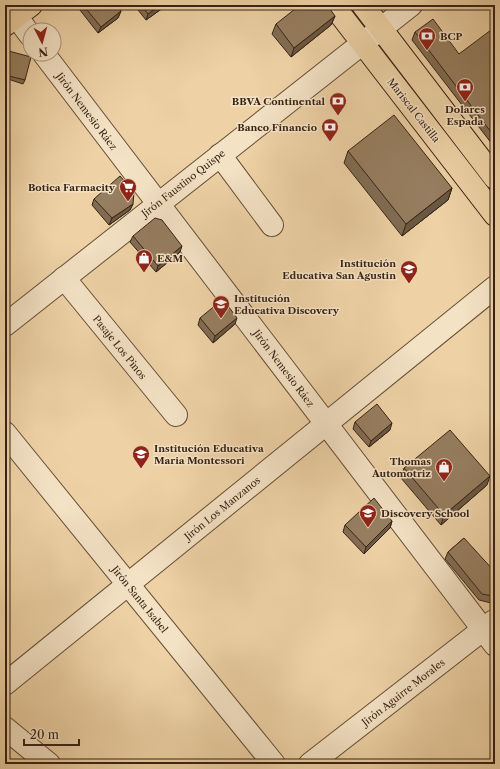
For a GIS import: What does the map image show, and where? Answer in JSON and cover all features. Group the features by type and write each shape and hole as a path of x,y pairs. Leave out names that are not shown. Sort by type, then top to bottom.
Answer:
{"highway":[{"name":"Mariscal Castilla","path":"333,5 495,215"},
{"path":"362,5 495,178"}],"street":[{"name":"Jirón Faustino Quispe","path":"5,325 411,5"},
{"path":"15,13 22,23"},
{"name":"Jirón Nemesio Ráez","path":"50,62 326,423 491,631"},
{"path":"220,155 272,225"},
{"name":"Pasaje Los Pinos","path":"64,278 176,415"},
{"name":"Jirón Los Manzanos","path":"5,684 495,287"},
{"name":"Jirón Santa Isabel","path":"5,433 274,764"},
{"name":"Jirón Aguirre Morales","path":"310,764 491,631"},
{"path":"5,728 48,764"}],"building":[{"path":"83,5 116,5 121,11 101,27"},
{"path":"141,5 160,5 148,14"},
{"path":"300,5 327,5 335,16 294,48 276,24"},
{"path":"433,19 459,54 495,27 495,53 490,56 495,63 495,136 415,32"},
{"path":"5,50 22,55 22,62 30,62 25,80 5,75"},
{"path":"394,115 452,188 406,224 348,151"},
{"path":"120,176 134,192 133,204 112,218 94,199"},
{"path":"155,218 162,220 182,246 158,266 133,236"},
{"path":"223,299 237,318 215,336 200,318"},
{"path":"377,404 392,423 371,441 355,422"},
{"name":"Thomas Automotriz","path":"450,430 490,476 444,515 404,468"},
{"name":"Discovery School","path":"374,498 392,521 366,547 345,525"},
{"path":"464,538 495,572 495,594 493,596 482,594 448,552"}],"place":[{"name":"BCP","path":"427,51"},
{"name":"Dolares Espada","path":"465,102"},
{"name":"BBVA Continental","path":"338,116"},
{"name":"Banco Financio","path":"330,142"},
{"name":"Botica Farmacity","path":"128,202"},
{"name":"E&M","path":"144,273"},
{"name":"Institución Educativa San Agustin","path":"409,284"},
{"name":"Institución Educativa Discovery","path":"221,319"},
{"name":"Institución Educativa Maria Montessori","path":"141,469"},
{"name":"Thomas Automotriz","path":"444,482"},
{"name":"Discovery School","path":"368,528"}]}
